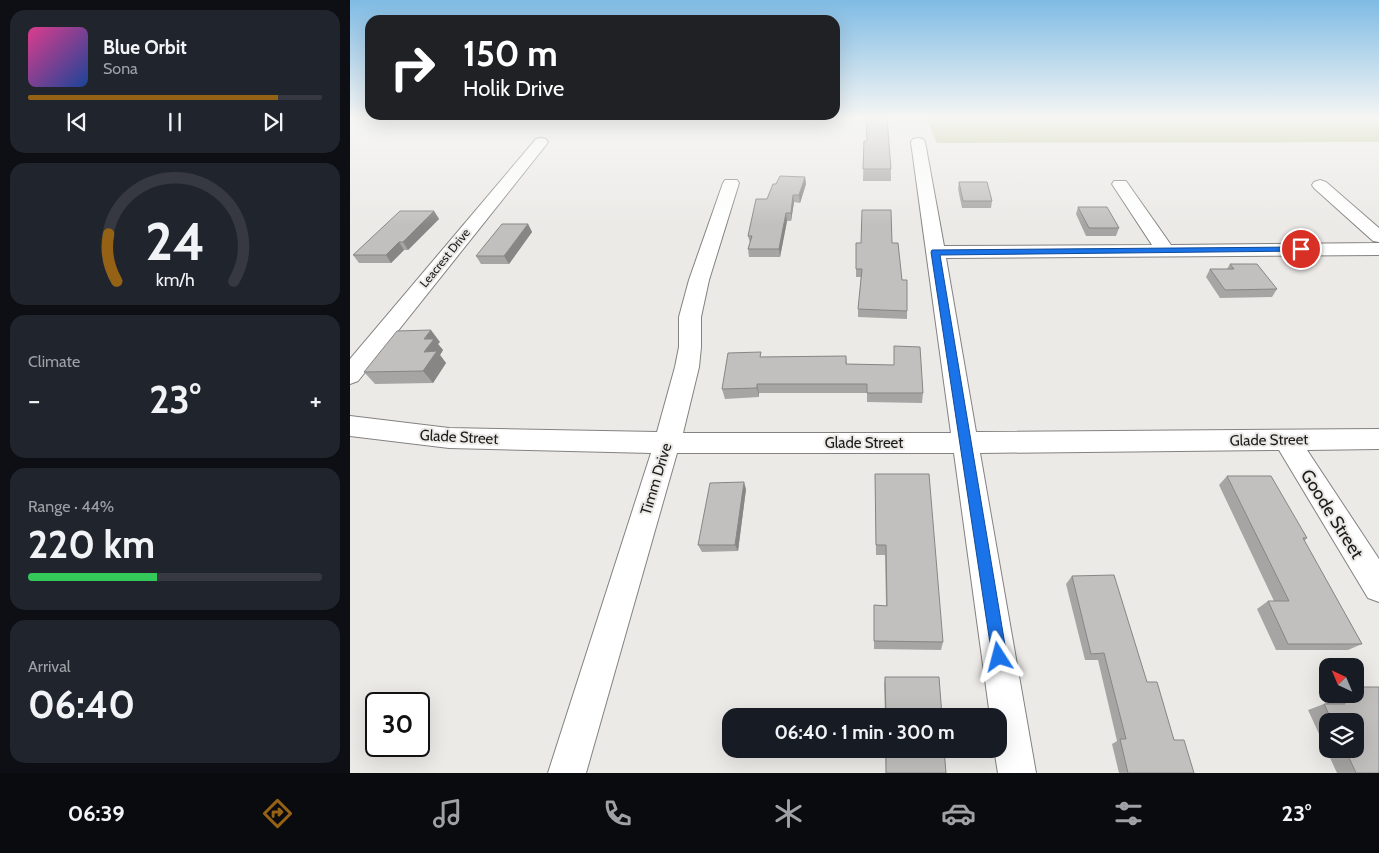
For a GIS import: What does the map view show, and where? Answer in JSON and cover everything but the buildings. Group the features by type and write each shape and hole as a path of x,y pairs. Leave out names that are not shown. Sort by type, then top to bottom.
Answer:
{"street":[{"name":"Leacrest Drive","path":"350,374 531,154"},
{"path":"920,154 1017,773"},
{"name":"Timm Drive","path":"567,773 667,443 687,367 690,347 690,316 699,280 732,183"},
{"path":"1120,184 1165,250"},
{"path":"1320,185 1379,237"},
{"path":"935,252 1379,249"},
{"name":"Glade Street","path":"350,426 449,438 667,443 965,444 1379,439"},
{"name":"Goode Street","path":"1286,440 1379,588"}],"route":[{"path":"999,657 935,252 1301,249"}]}
